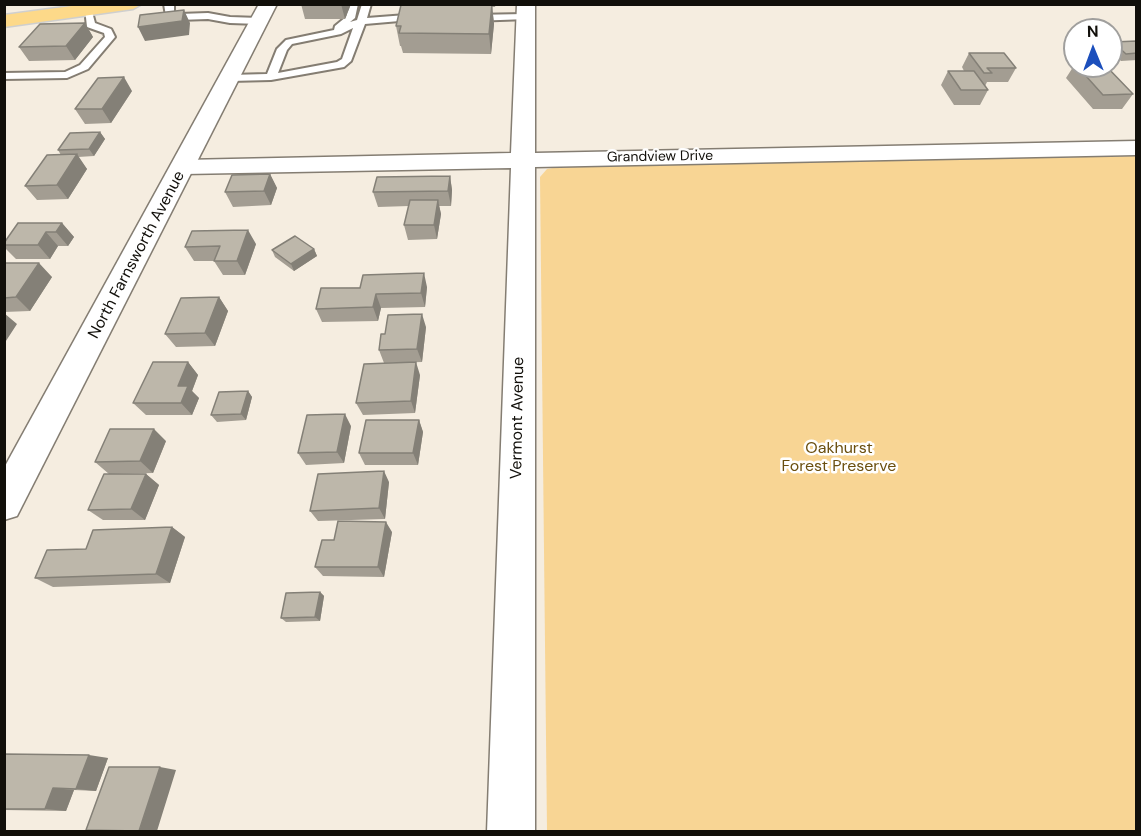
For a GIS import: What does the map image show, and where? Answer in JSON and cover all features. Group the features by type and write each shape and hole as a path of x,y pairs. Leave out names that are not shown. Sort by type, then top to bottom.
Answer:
{"main road":[{"path":"4,21 133,4"}],"street":[{"name":"Vermont Avenue","path":"511,831 526,11"},
{"name":"North Farnsworth Avenue","path":"4,504 184,167 263,13"},
{"name":"Grandview Drive","path":"184,167 1137,148"}],"lane":[{"path":"169,4 169,14 178,17 263,13"},
{"path":"273,72 269,63 278,45 292,37 339,27 350,18 354,4"},
{"path":"230,78 340,65 346,61 367,4"},
{"path":"408,18 417,14 420,4"},
{"path":"4,76 67,75 84,67 110,37 108,31 90,25 88,10"},
{"path":"467,18 526,11"},
{"path":"273,72 282,49 289,42 338,33 361,21 432,18"}],"green space":[{"name":"Oakhurst Forest Preserve","path":"1136,156 1136,831 547,831 540,177 547,169 565,166"}],"building":[{"path":"492,4 489,34 399,33 401,26 396,26 401,5"},
{"path":"184,10 182,21 138,27 140,15"},
{"path":"85,23 66,46 19,47 40,24"},
{"path":"1137,41 1137,53 1126,54 1123,51 1123,42"},
{"path":"969,53 1004,53 1016,68 987,68 992,73 984,73"},
{"path":"948,71 974,71 988,90 961,90"},
{"path":"124,77 102,109 75,109 98,78"},
{"path":"1088,78 1118,78 1133,94 1103,95"},
{"path":"100,132 89,149 58,150 70,133"},
{"path":"77,154 57,185 25,186 47,155"},
{"path":"270,174 264,191 225,192 232,175"},
{"path":"450,176 448,191 373,192 377,177"},
{"path":"410,200 438,200 434,225 404,225"},
{"path":"18,223 62,223 56,232 46,232 38,245 4,245"},
{"path":"248,230 237,261 214,261 220,246 185,247 192,231"},
{"path":"295,236 314,249 291,264 272,250"},
{"path":"4,263 39,263 16,297 4,298"},
{"path":"424,273 421,293 376,294 373,307 316,309 321,288 360,288 363,275"},
{"path":"219,297 205,333 165,334 181,298"},
{"path":"422,314 417,349 379,350 381,334 385,334 388,315"},
{"path":"153,362 188,362 178,386 188,386 181,403 133,403"},
{"path":"416,362 411,401 356,403 364,364"},
{"path":"248,391 241,414 211,415 219,392"},
{"path":"345,414 337,452 298,453 307,415"},
{"path":"366,420 419,420 413,453 359,453"},
{"path":"110,429 154,429 140,461 95,462"},
{"path":"384,471 379,508 310,511 318,474"},
{"path":"104,474 146,474 131,509 88,510"},
{"path":"338,521 386,522 378,567 315,567 322,540 334,540"},
{"path":"172,527 156,574 35,578 47,550 86,549 93,530"},
{"path":"320,592 315,617 281,618 286,593"},
{"path":"4,754 89,755 76,789 53,788 45,809 4,809"},
{"path":"109,767 160,767 139,831 86,830"}]}
